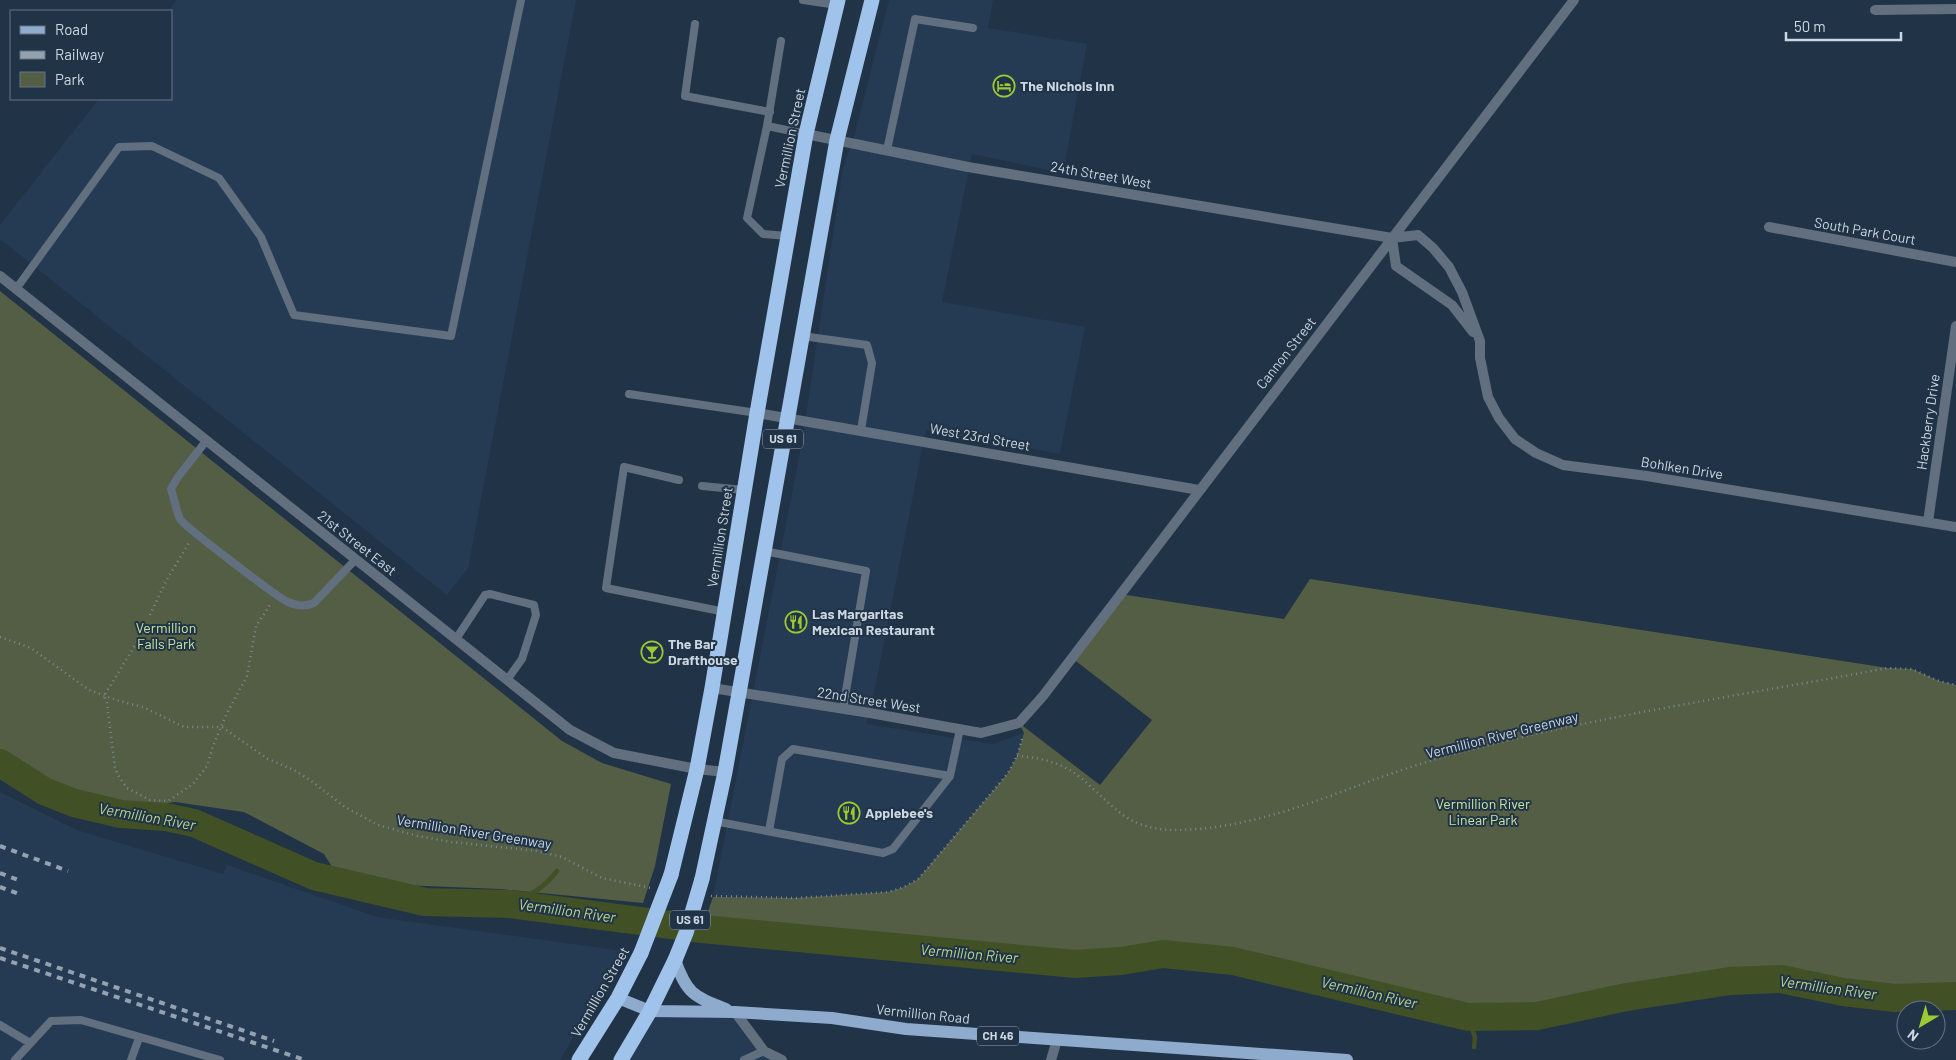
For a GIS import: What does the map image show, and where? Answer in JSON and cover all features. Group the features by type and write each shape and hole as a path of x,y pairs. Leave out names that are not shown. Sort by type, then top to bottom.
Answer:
{"highway":[{"name":"US 61","path":"621,1060 650,1011 675,960 686,933 702,879 725,772 837,140 872,0"},
{"name":"Vermillion Street","path":"579,1060 618,998 641,953 671,875 697,769 806,134 838,2"}],"main road":[{"path":"675,960 685,984 696,996 735,1012"},
{"name":"Vermillion Road","path":"618,998 650,1011 735,1012 832,1018 906,1029 1057,1040 1208,1055 1347,1060"}],"street":[{"name":"Cannon Street","path":"1020,722 1043,696 1574,0"},
{"path":"1875,10 1956,9"},
{"name":"24th Street West","path":"806,134 968,167 1392,238"},
{"name":"South Park Court","path":"1769,227 1956,262"},
{"name":"Bohlken Drive","path":"1392,238 1418,235 1433,248 1449,267 1462,292 1480,341 1480,358 1488,397 1498,418 1515,439 1536,453 1563,465 1647,476 1956,527"},
{"path":"1392,238 1396,266 1452,304 1480,341"},
{"name":"21st Street East","path":"0,276 570,730 614,753 697,769 725,772"},
{"name":"Hackberry Drive","path":"1928,522 1956,326"},
{"name":"West 23rd Street","path":"757,412 1199,490"},
{"name":"22nd Street West","path":"712,688 981,733 1020,722"},
{"path":"735,1012 764,1052 782,1060"},
{"path":"1051,1060 1057,1040"}],"lane":[{"path":"16,289 119,147 152,146 220,178 261,237 294,315 451,336 521,0"},
{"path":"803,0 838,2"},
{"path":"887,150 915,19 973,28"},
{"path":"695,24 685,96 770,112"},
{"path":"781,41 768,126 747,218 764,234 788,236"},
{"path":"768,126 806,134"},
{"path":"802,336 867,345 872,363 861,430"},
{"path":"629,394 757,412"},
{"path":"206,440 178,477 172,489 181,520 196,532 277,595 297,606 306,606 314,603 356,559"},
{"path":"679,480 624,466 606,588 725,612"},
{"path":"702,486 744,490"},
{"path":"764,550 866,570 843,709"},
{"path":"456,638 485,595 490,594 534,605 536,615 522,659 507,680"},
{"path":"714,821 884,853 893,849 950,776 960,729"},
{"path":"769,831 782,759 794,749 950,776"},
{"path":"15,1060 51,1021 80,1020 220,1060"},
{"path":"0,1025 30,1043"},
{"path":"131,1060 140,1038"},
{"path":"744,1060 764,1052"}],"path":[{"path":"150,615 172,570 196,532"},
{"path":"104,696 107,703 115,768 118,777 127,788 150,800 168,801 193,784 207,766 227,713 247,676 256,626 277,595"},
{"path":"0,637 30,648 82,686 104,696 143,707 184,727 222,727"},
{"path":"104,696 137,642"},
{"name":"Vermillion River Greenway","path":"1016,756 1031,757 1060,765 1094,789 1112,808 1136,823 1171,830 1193,829 1291,810 1376,779 1468,750 1613,718 1888,668 1912,669 1939,681 1956,685"},
{"path":"704,895 796,898 888,892 904,887 918,879 994,791 1008,772 1024,733 1020,722"},
{"name":"Vermillion River Greenway","path":"222,727 268,759 294,770 310,780 344,807 378,825 418,836 452,842 537,851 562,858 602,878 658,889"}],"shaded area":[{"path":"176,0 576,0 468,568 447,595 0,239 0,225 98,100 172,100 172,10 169,10"},
{"path":"889,0 993,0 988,28 1087,44 1063,173 972,154 942,302 1085,327 1060,454 926,430 870,713 866,724 993,744 1024,733 1017,756 1008,773 918,879 904,887 888,892 796,898 713,897 802,442 843,168 854,137"},
{"path":"0,792 77,830 223,874 227,865 377,917 623,951 560,1060 0,1060"},
{"path":"650,1011 735,1012 764,1051 782,1060 621,1060"}],"green space":[{"name":"Vermillion Falls Park","path":"0,291 562,741 602,763 671,784 655,866 643,903 500,889 401,885 334,870 324,854 244,812 175,802 128,809 82,801 0,756"},
{"name":"Vermillion River Linear Park","path":"1310,579 1888,668 1912,669 1939,681 1956,685 1956,996 1895,998 1843,992 1781,979 1730,981 1627,997 1537,1016 1468,1017 1233,961 1163,954 1121,961 1075,964 702,929 713,897 796,898 888,892 904,887 918,879 1008,773 1017,756 1024,733 1019,723 1100,785 1152,720 1072,658 1120,594 1284,619"}],"waterway":[{"name":"Vermillion River","path":"0,763 44,791 74,803 121,814 166,817 194,823 314,876 425,902 509,904 702,929 1075,964 1121,961 1163,954 1233,961 1468,1017 1537,1016 1627,997 1730,981 1781,979 1843,992 1895,998 1956,996"},
{"path":"509,904 536,891 557,871"},
{"path":"1468,1017 1475,1037 1474,1047"}],"railway":[{"path":"0,846 68,871"},
{"path":"0,873 21,881"},
{"path":"0,887 19,894"},
{"path":"0,948 274,1041"},
{"path":"0,958 305,1060"}],"place":[{"name":"The Nichols Inn","path":"1004,86"},
{"name":"Las Margaritas Mexican Restaurant","path":"796,622"},
{"name":"The Bar Drafthouse","path":"652,652"},
{"name":"Applebee's","path":"849,813"}]}
